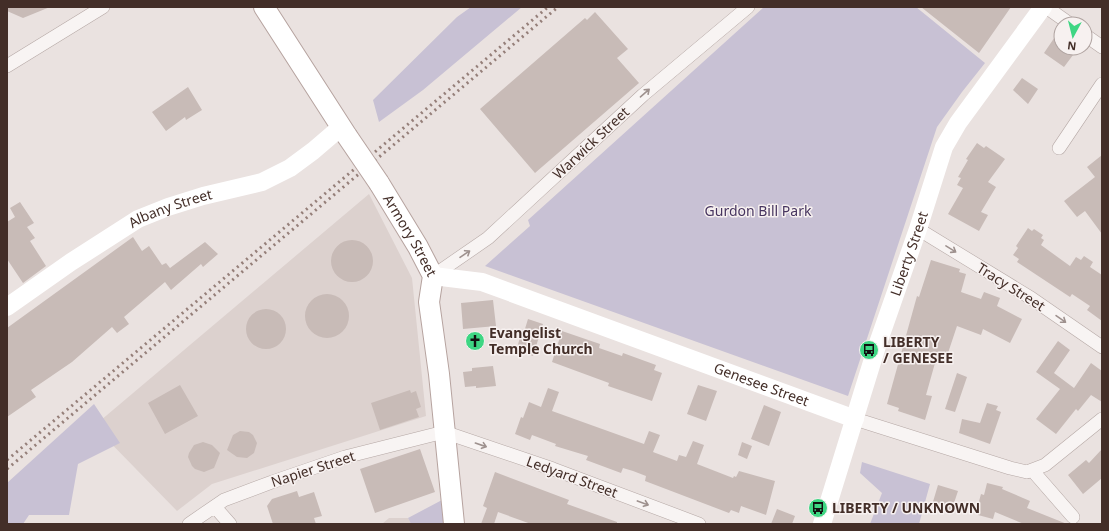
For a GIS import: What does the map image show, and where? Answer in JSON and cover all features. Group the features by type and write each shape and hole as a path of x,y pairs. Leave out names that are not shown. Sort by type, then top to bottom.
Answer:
{"main road":[{"name":"Armory Street","path":"264,7 379,183 418,247 432,276 429,302 439,374 454,524"},
{"name":"Liberty Street","path":"822,524 877,346 918,229 944,147 958,122 1043,7"},
{"name":"Albany Street","path":"7,307 71,262 138,219 168,207 203,196 262,182 290,168 344,131"},
{"name":"Genesee Street","path":"432,276 482,282 589,320 762,386 855,419"}],"street":[{"path":"7,66 103,7"},
{"name":"Warwick Street","path":"432,276 488,238 643,95 748,7"},
{"path":"1046,7 1059,16"},
{"path":"1093,41 1102,47"},
{"path":"1059,148 1102,84"},
{"name":"Tracy Street","path":"918,229 1031,298 1102,348"},
{"name":"Genesee Street","path":"855,419 1010,468 1027,472 1032,470"},
{"path":"1073,517 1032,470 1045,466 1102,419"},
{"name":"Napier Street","path":"189,524 224,500 272,482 345,457 444,432"},
{"name":"Ledyard Street","path":"444,432 553,469 699,524"},
{"path":"215,506 230,524"}],"shaded area":[{"path":"369,194 412,278 426,416 212,484 177,511 94,426"},
{"path":"389,518 408,518 411,524 382,524"}],"green space":[{"path":"471,7 522,7 423,90 379,122 373,100 457,17"},
{"name":"Gurdon Bill Park","path":"764,7 916,7 985,63 937,127 848,396 485,266 530,226 528,220"},
{"path":"94,404 120,443 78,464 69,515 29,515 23,524 7,524 7,483"},
{"path":"862,462 930,484 919,524 870,524 882,493 860,473"},
{"path":"442,500 444,524 411,524 408,518"}],"building":[{"path":"7,7 50,7 23,18 7,11"},
{"path":"921,7 1011,7 979,53"},
{"path":"595,12 628,49 617,58 639,83 535,173 480,109 585,18 587,20"},
{"path":"1053,40 1053,56 1072,56 1064,67 1044,53"},
{"path":"1022,78 1038,89 1028,104 1013,90"},
{"path":"188,87 202,110 186,120 185,117 166,131 152,112"},
{"path":"977,143 984,148 986,146 1005,159 988,182 996,187 981,212 988,215 979,231 948,214 963,188 957,185 961,178 958,177 968,160 966,159"},
{"path":"1102,155 1102,234 1085,211 1077,217 1064,201 1095,177 1087,167"},
{"path":"20,202 34,223 27,227 35,238 30,241 46,266 23,283 7,259 7,222 15,217 10,208"},
{"path":"1028,228 1032,231 1034,229 1043,235 1041,238 1044,240 1041,245 1070,266 1076,257 1081,260 1084,256 1093,262 1090,267 1102,275 1102,321 1087,310 1090,306 1072,294 1070,297 1017,262 1019,259 1013,255 1018,248 1016,246"},
{"path":"133,237 142,251 149,246 162,265 166,263 170,268 205,242 218,254 203,267 201,264 171,290 165,282 124,317 129,324 117,333 112,327 72,362 31,390 36,397 7,417 7,328"},
{"path":"348,240 356,240 364,243 370,249 373,261 370,273 364,279 356,282 348,282 340,279 334,273 331,265 331,257 334,249 340,243"},
{"path":"931,260 960,269 959,272 966,274 961,292 981,299 984,292 1000,298 997,306 1022,319 1010,343 983,329 981,335 957,326 946,359 937,356 926,395 932,396 925,420 898,411 899,408 887,404 917,296 919,297"},
{"path":"327,294 339,298 345,304 349,316 345,328 339,334 327,338 315,334 309,328 305,316 309,304 315,298"},
{"path":"493,300 496,326 463,329 461,303"},
{"path":"270,309 277,312 283,318 286,329 285,337 277,346 270,349 262,349 255,346 247,337 246,325 249,318 258,310"},
{"path":"528,319 543,324 533,356 516,351 522,331 524,332"},
{"path":"562,331 600,344 599,348 622,356 623,353 656,365 654,370 662,373 652,401 608,386 609,383 552,362"},
{"path":"1058,341 1070,350 1054,373 1074,388 1091,363 1102,371 1102,402 1091,395 1078,411 1076,409 1056,434 1036,419 1060,389 1036,372"},
{"path":"493,366 496,386 476,388 476,386 465,387 463,372 472,371 472,368"},
{"path":"957,373 967,377 955,412 945,409"},
{"path":"180,385 198,416 165,434 148,403"},
{"path":"698,385 717,391 706,421 687,414"},
{"path":"548,388 559,392 552,411 644,444 649,431 660,435 653,452 677,461 679,455 686,457 693,441 704,445 697,464 733,478 734,476 736,477 739,471 775,481 766,515 741,506 739,513 731,510 729,513 645,481 646,476 633,471 623,468 621,473 586,460 588,456 555,446 556,444 532,435 530,440 515,434 521,417 523,418 529,402 541,407"},
{"path":"410,390 411,393 416,391 421,407 416,409 419,417 380,430 371,403"},
{"path":"987,403 998,406 996,410 1001,412 990,444 959,433 962,419 980,423"},
{"path":"764,405 781,412 769,446 751,439"},
{"path":"240,431 249,432 253,435 257,443 254,453 247,458 237,457 227,450 233,435"},
{"path":"203,442 212,445 220,453 214,468 204,472 195,469 188,457 194,445"},
{"path":"742,442 752,446 747,459 738,455"},
{"path":"420,449 435,492 375,513 360,469"},
{"path":"1102,449 1102,478 1083,494 1068,475 1086,460 1089,463"},
{"path":"495,472 569,500 567,504 617,522 617,524 531,524 498,512 494,524 481,524 487,508 483,506"},
{"path":"987,483 1003,487 1002,489 1030,501 1027,508 1067,524 1024,524 995,512 993,519 978,515 980,506 978,505 981,494 984,495"},
{"path":"938,485 958,491 951,512 932,505"},
{"path":"297,491 299,497 314,492 322,516 314,518 316,524 273,524 267,506 272,499"},
{"path":"777,509 795,516 792,524 771,524"}],"railway":[{"path":"7,460 548,7"},
{"path":"7,469 558,7"}],"place":[{"name":"Evangelist Temple Church","path":"475,341"},
{"name":"LIBERTY / GENESEE","path":"869,350"},
{"name":"LIBERTY / UNKNOWN","path":"818,508"}]}
